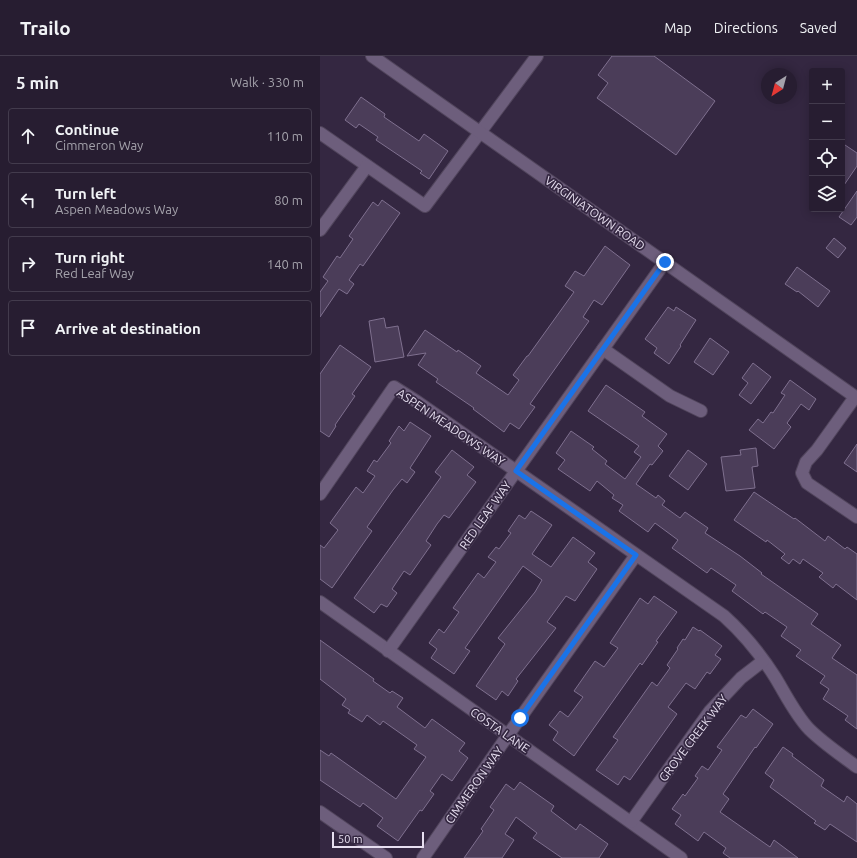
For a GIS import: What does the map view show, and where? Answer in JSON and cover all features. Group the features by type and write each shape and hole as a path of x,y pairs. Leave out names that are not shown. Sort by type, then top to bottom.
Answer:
{"street":[{"name":"VIRGINIATOWN ROAD","path":"372,56 856,397"},
{"path":"320,133 425,206 537,56"},
{"path":"320,230 366,166"},
{"name":"RED LEAF WAY","path":"388,651 665,262"},
{"path":"603,349 670,396 701,411"},
{"name":"ASPEN MEADOWS WAY","path":"320,494 394,387 724,616 738,629 764,661 791,704 809,729 857,767"},
{"path":"856,397 817,450 806,462 802,473 807,483 857,518"},
{"name":"CIMMERON WAY","path":"423,858 636,555"},
{"name":"COSTA LANE","path":"320,602 681,858"},
{"name":"GROVE CREEK WAY","path":"631,822 710,712 741,678 764,661"},
{"path":"320,812 386,858"}],"building":[{"path":"612,56 654,56 715,101 676,155 597,98 608,83 598,75"},
{"path":"361,97 385,114 384,117 419,141 424,134 448,151 429,179 420,173 422,171 376,140 378,137 359,124 356,128 345,120"},
{"path":"845,145 857,153 857,166 845,184"},
{"path":"857,191 857,217 851,225 839,217 842,212 845,212 845,208"},
{"path":"382,200 400,213 363,266 360,264 349,280 354,284 347,294 339,289 320,317 320,292 328,281 323,277 337,256 340,258 353,239 349,236 373,202 378,206"},
{"path":"834,238 846,248 838,258 826,248"},
{"path":"605,246 630,265 602,305 594,300 583,317 589,321 530,404 535,407 519,429 510,423 504,432 473,409 474,408 436,382 438,379 418,365 426,353 407,356 425,330 457,352 458,350 481,366 476,373 508,395 519,380 513,375 574,292 565,286 575,271 584,276"},
{"path":"797,267 830,291 818,307 798,291 797,292 785,284"},
{"path":"668,307 674,311 676,307 696,320 669,364 654,353 657,348 645,339"},
{"path":"384,318 386,328 398,326 404,357 375,362 369,321"},
{"path":"710,338 729,352 713,375 694,362"},
{"path":"340,345 371,367 352,394 355,396 335,425 336,426 329,437 320,431 320,374"},
{"path":"753,363 771,377 751,404 739,395 748,383 742,378"},
{"path":"790,380 816,399 809,410 801,404 787,423 791,427 774,449 749,430 758,419 763,423 771,412 773,413 785,395 781,393"},
{"path":"606,385 645,412 642,416 667,434 658,446 663,451 652,465 650,464 636,484 656,498 658,495 665,501 662,505 680,518 685,512 708,528 705,533 740,556 762,573 761,574 818,614 811,624 841,645 832,658 857,675 857,729 845,720 848,716 823,699 829,689 820,683 825,676 796,656 801,650 781,636 787,627 765,612 763,614 732,591 736,585 711,568 707,573 672,548 678,540 655,523 648,532 619,511 623,505 612,498 614,495 597,481 590,491 558,469 565,460 556,453 571,431 594,447 592,449 607,461 605,464 625,479 641,457 634,452 639,446 588,411"},
{"path":"410,422 431,436 410,468 415,472 407,483 402,479 393,490 367,527 372,531 332,588 320,579 320,545 324,548 338,530 330,523 356,487 363,493 375,476 367,471 374,460 377,462 391,443 389,441 399,426 404,431"},
{"path":"857,444 857,472 844,463"},
{"path":"756,448 758,466 752,467 755,488 726,491 721,457 741,455 740,450"},
{"path":"452,450 474,467 467,475 476,482 449,518 444,515 437,524 426,541 431,545 410,575 404,571 392,589 397,593 387,607 381,604 374,613 354,598 441,477 435,472"},
{"path":"688,450 707,464 688,490 669,476"},
{"path":"754,492 794,519 795,518 825,541 828,536 845,549 847,547 857,554 857,600 836,584 833,588 819,577 823,573 803,559 800,564 793,559 789,564 781,558 785,554 767,540 766,542 734,520"},
{"path":"531,511 552,525 532,554 551,567 573,537 595,553 588,562 597,569 575,601 566,596 547,622 556,628 516,679 518,681 508,696 502,691 496,700 476,686 505,644 498,638 535,592 542,580 523,566 465,648 470,651 454,674 431,658 437,649 429,643 439,629 444,633 459,612 453,608 478,573 484,578 496,562 488,557 496,547 499,549 511,533 508,531 519,515 525,519"},
{"path":"654,596 677,612 656,641 658,642 642,665 640,663 574,756 553,740 558,732 549,725 560,711 568,717 583,697 574,691 595,661 604,667 618,648 610,643 640,598 648,604"},
{"path":"693,627 699,631 700,630 722,646 715,655 721,659 710,674 707,672 695,689 686,683 668,707 677,714 630,780 624,776 618,785 596,770 618,740 613,737 652,682 657,686 670,668 667,665 678,649 677,648 683,639 685,640"},
{"path":"320,640 374,679 373,681 390,693 392,691 403,698 397,707 425,728 432,719 465,743 459,751 468,758 452,781 442,774 430,791 434,794 422,811 420,810 398,841 377,826 383,818 363,803 360,807 320,780 320,750 329,756 331,753 396,799 426,757 414,749 417,745 383,721 380,725 367,715 362,722 348,713 350,710 342,705 346,699 320,679"},
{"path":"753,709 773,724 756,748 755,747 723,794 729,799 720,812 770,847 774,840 798,858 730,858 723,853 726,848 704,832 698,841 675,824 681,815 672,809 683,794 685,796 698,778 695,776 702,766 708,770 722,750 717,747 741,715 746,718"},
{"path":"783,747 793,754 792,756 824,780 821,786 844,802 847,796 857,804 857,842 830,824 825,830 814,823 816,821 770,787 774,780 765,773"},
{"path":"520,782 554,806 551,811 576,830 580,824 608,844 599,858 562,858 533,838 537,833 516,817 505,834 514,840 502,858 464,858 483,831 481,829 494,810 490,807 506,784 514,790"}],"route":[{"path":"520,718 636,555 516,471 665,262"}]}
